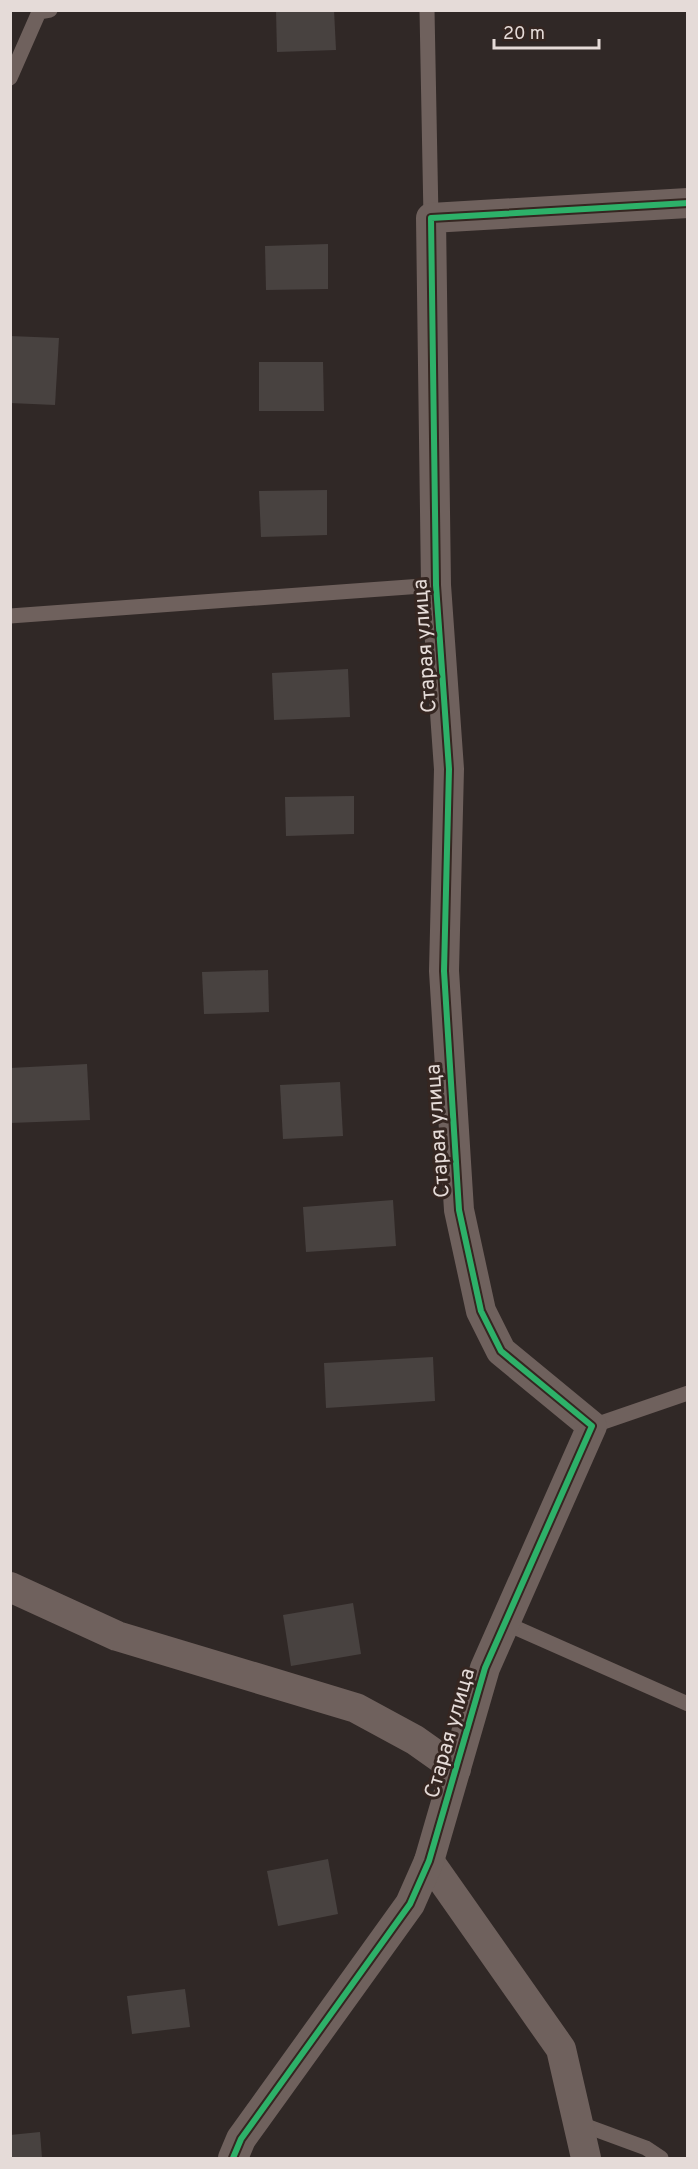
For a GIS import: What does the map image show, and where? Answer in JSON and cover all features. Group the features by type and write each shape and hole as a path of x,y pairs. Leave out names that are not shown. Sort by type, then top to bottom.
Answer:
{"street":[{"path":"431,218 687,203"},
{"name":"Старая улица","path":"233,2158 241,2139 410,1904 429,1861 485,1668 592,1426 501,1351 481,1311 459,1210 444,971 449,769 436,585 431,218"},
{"path":"10,1587 117,1636 356,1708 415,1740 456,1769"},
{"path":"429,1861 561,2049 586,2158"}],"lane":[{"path":"10,78 39,12 50,10"},
{"path":"427,10 431,218"},
{"path":"10,616 436,585"},
{"path":"592,1426 687,1393"},
{"path":"505,1623 687,1704"},
{"path":"578,2123 646,2148 661,2158"}],"building":[{"path":"276,10 334,10 336,50 277,52"},
{"path":"328,244 328,289 266,290 265,246"},
{"path":"10,336 59,338 55,405 10,403"},
{"path":"259,362 323,362 324,411 259,411"},
{"path":"327,490 327,535 261,537 259,491"},
{"path":"348,669 350,717 274,720 272,673"},
{"path":"354,796 354,834 286,836 285,797"},
{"path":"268,970 269,1012 204,1014 202,972"},
{"path":"87,1064 90,1120 10,1123 10,1068"},
{"path":"340,1082 343,1136 283,1139 280,1085"},
{"path":"393,1200 396,1246 306,1252 303,1207"},
{"path":"433,1357 435,1401 326,1408 324,1363"},
{"path":"353,1603 361,1654 291,1666 283,1615"},
{"path":"328,1859 338,1914 278,1926 267,1871"},
{"path":"185,1989 190,2027 132,2034 127,1996"},
{"path":"40,2132 42,2158 10,2158 10,2135"}],"cycle path":[{"path":"233,2158 241,2139 410,1904 429,1861 485,1668 592,1426 501,1351 481,1311 459,1210 444,971 449,769 436,585 431,218 688,203"}]}
